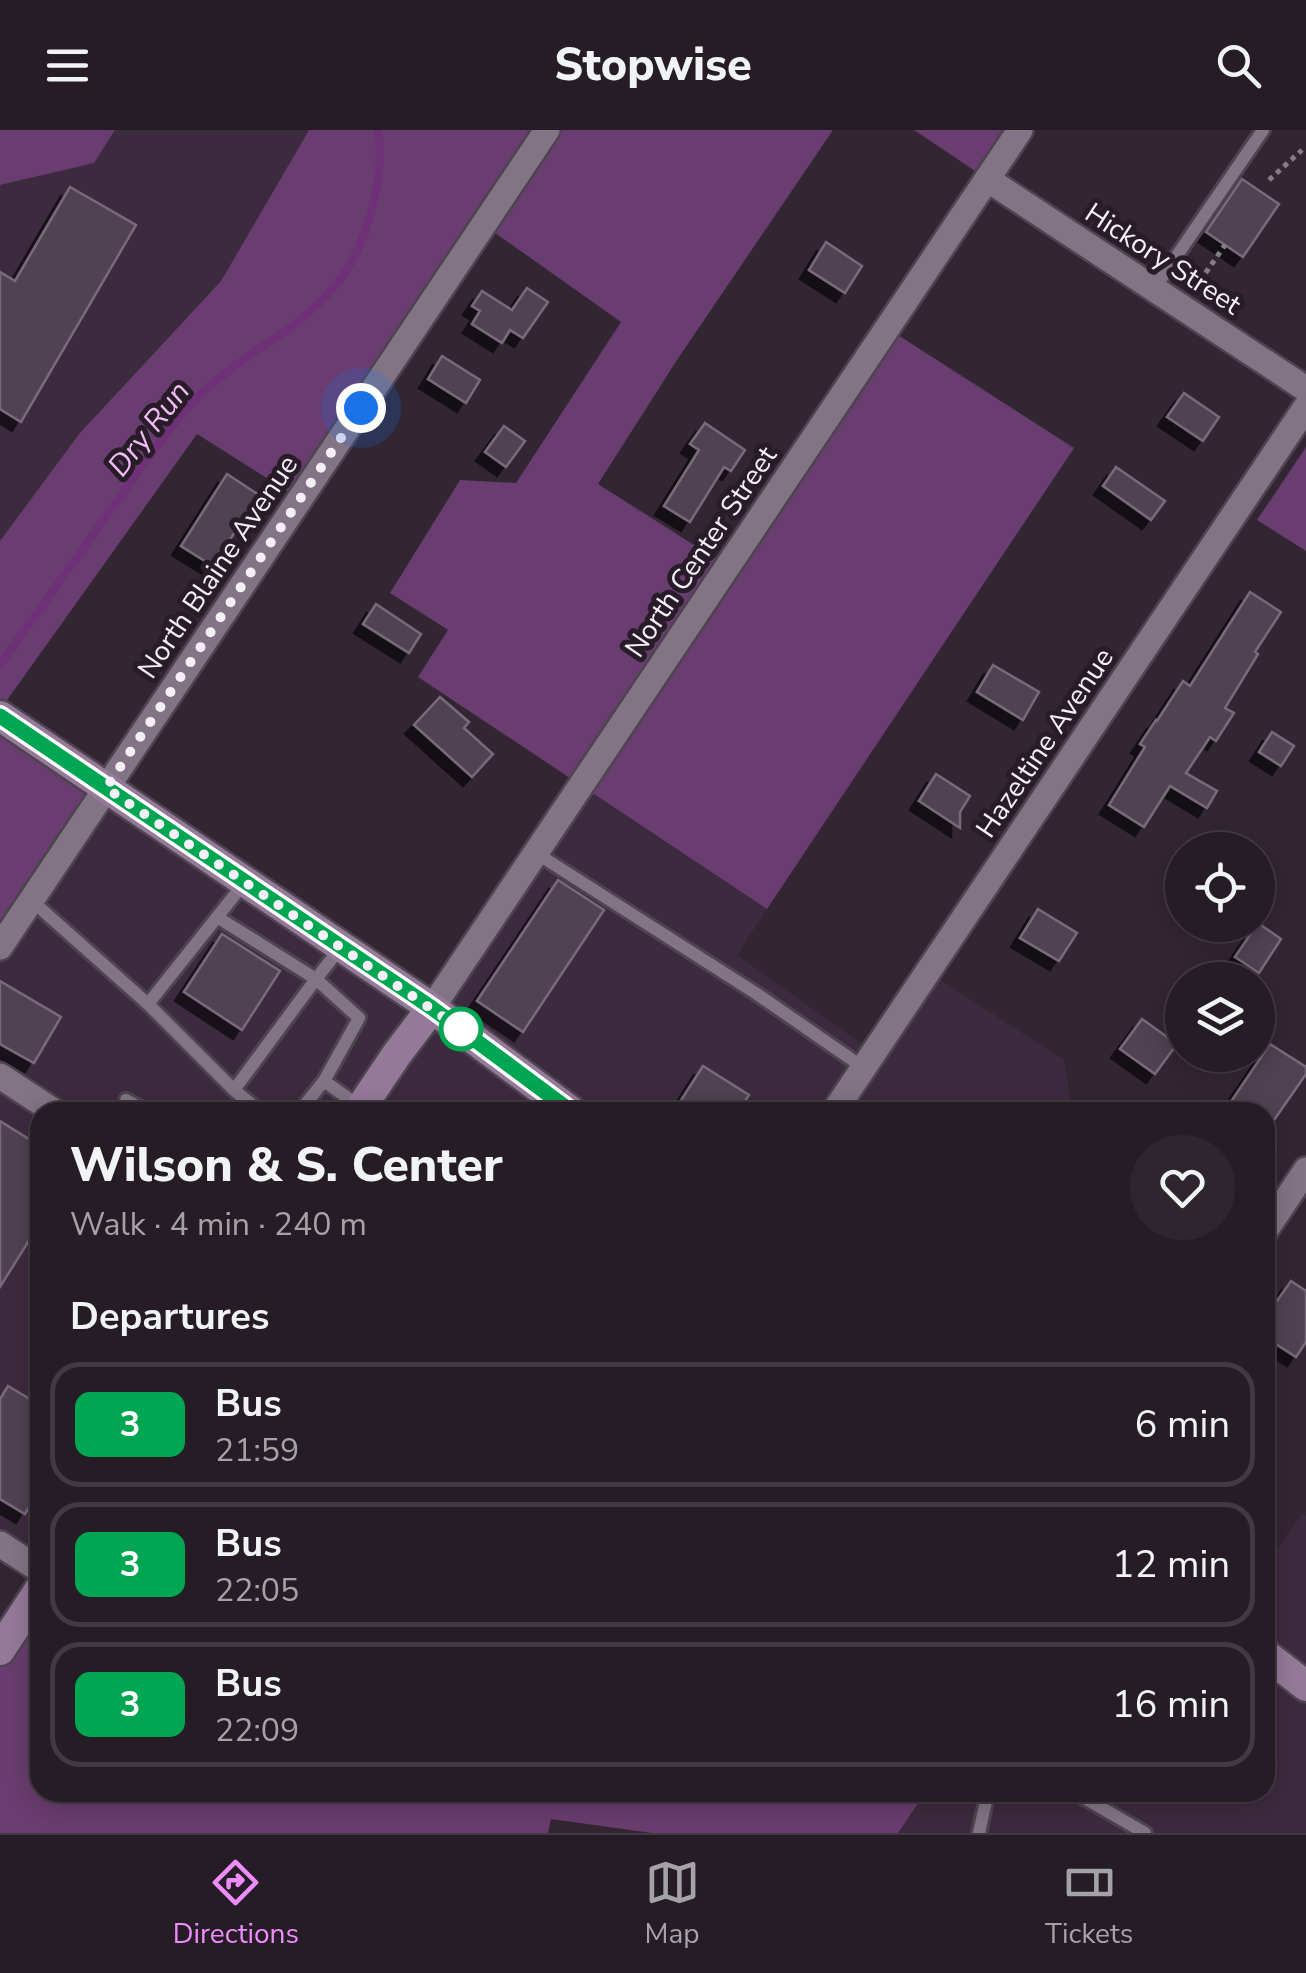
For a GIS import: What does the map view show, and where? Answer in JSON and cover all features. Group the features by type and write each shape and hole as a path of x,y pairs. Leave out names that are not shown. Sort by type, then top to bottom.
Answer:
{"main road":[{"path":"8,722 432,1008 559,1102"},
{"path":"364,1102 432,1008"},
{"path":"0,1650 30,1604"},
{"path":"1275,1662 1306,1686"}],"street":[{"name":"North Blaine Avenue","path":"0,947 547,130"},
{"name":"North Center Street","path":"432,1008 1020,130"},
{"name":"Hickory Street","path":"987,179 1306,389"},
{"name":"Hazeltine Avenue","path":"841,1102 1306,407"},
{"path":"0,1076 40,1102"},
{"path":"1275,1216 1306,1170"},
{"path":"0,1544 30,1564"}],"lane":[{"path":"1154,289 1263,130"},
{"path":"536,853 757,994 864,1068"},
{"path":"148,1004 245,882"},
{"path":"31,900 148,1004 247,1102"},
{"path":"217,917 316,978 359,1018 303,1102"},
{"path":"234,1090 341,947"},
{"path":"295,1007 308,1017"},
{"path":"275,1034 291,1044"},
{"path":"258,1057 273,1068"},
{"path":"324,1071 352,1102"},
{"path":"126,1100 130,1102"},
{"path":"979,1833 986,1802"},
{"path":"1091,1802 1145,1833"}],"path":[{"path":"1268,180 1302,150"},
{"path":"1200,280 1225,245"}],"shaded area":[{"path":"0,130 115,130 94,163 0,185"},
{"path":"115,130 309,130 221,281 79,434 0,541 0,185 93,163"},
{"path":"309,130 833,130 598,484 727,566 887,328 1074,448 767,909 418,677 448,630 390,593 460,480 516,483 621,322 484,225 300,499 197,434 0,710 0,541 79,434 221,281"},
{"path":"914,130 1020,130 987,179"},
{"path":"1306,447 1306,551 1257,520"},
{"path":"0,716 106,788 0,947"},
{"path":"581,785 767,909 737,955 873,1052 928,972 1064,1060 1071,1102 30,1102 30,1564 0,1544 0,947 106,788 431,1008"},
{"path":"1302,1513 1306,1516 1306,1833 898,1833 919,1802 1275,1802 1275,1552"},
{"path":"30,1604 30,1802 919,1802 898,1833 652,1833 551,1819 548,1833 0,1833 0,1650"}],"building":[{"path":"1242,179 1279,204 1243,257 1206,232"},
{"path":"70,187 136,225 21,422 0,409 0,272 15,281"},
{"path":"826,242 862,266 845,293 809,270"},
{"path":"527,288 548,302 523,338 510,330 502,343 472,324 480,311 472,306 482,291 512,310"},
{"path":"442,356 480,380 466,403 428,379"},
{"path":"1184,393 1219,417 1203,441 1167,417"},
{"path":"705,423 745,450 731,471 724,467 690,522 664,506 699,450 690,444"},
{"path":"504,426 525,441 506,467 485,452"},
{"path":"1116,467 1165,501 1151,520 1103,486"},
{"path":"227,474 259,495 213,566 181,546"},
{"path":"1250,592 1281,612 1225,708 1234,713 1216,741 1210,737 1186,773 1217,791 1207,808 1170,786 1144,827 1109,805 1145,747 1140,744 1183,681 1190,686"},
{"path":"376,604 421,634 409,653 363,624"},
{"path":"993,665 1039,692 1023,720 977,692"},
{"path":"440,697 469,722 464,728 493,754 472,777 414,725"},
{"path":"1272,732 1294,746 1281,766 1259,752"},
{"path":"936,774 970,796 960,812 960,828 919,801"},
{"path":"558,880 604,910 523,1032 477,1001"},
{"path":"1038,909 1077,933 1059,961 1020,938"},
{"path":"222,934 280,971 242,1030 184,992"},
{"path":"1275,935 1281,939 1266,962 1242,962 1235,957 1245,942 1275,942"},
{"path":"0,981 61,1017 34,1063 0,1044"},
{"path":"1142,1019 1165,1035 1165,1060 1155,1074 1120,1049"},
{"path":"1275,1047 1306,1067 1306,1074 1275,1119 1275,1102 1231,1102 1251,1072 1275,1072"},
{"path":"703,1066 749,1095 744,1102 680,1102"},
{"path":"0,1121 30,1140 30,1239 0,1287"},
{"path":"1291,1281 1306,1291 1306,1342 1296,1357 1275,1343 1275,1304"},
{"path":"8,1386 30,1399 30,1506 25,1514 0,1499 0,1399"}],"waterway":[{"name":"Dry Run","path":"0,665 187,408 234,367 308,314 339,281 358,248 372,208 379,167 378,130"}],"bus line":[{"name":"3","path":"0,716 432,1008 559,1102"}],"route":[{"path":"361,408 106,788 461,1029"}]}
